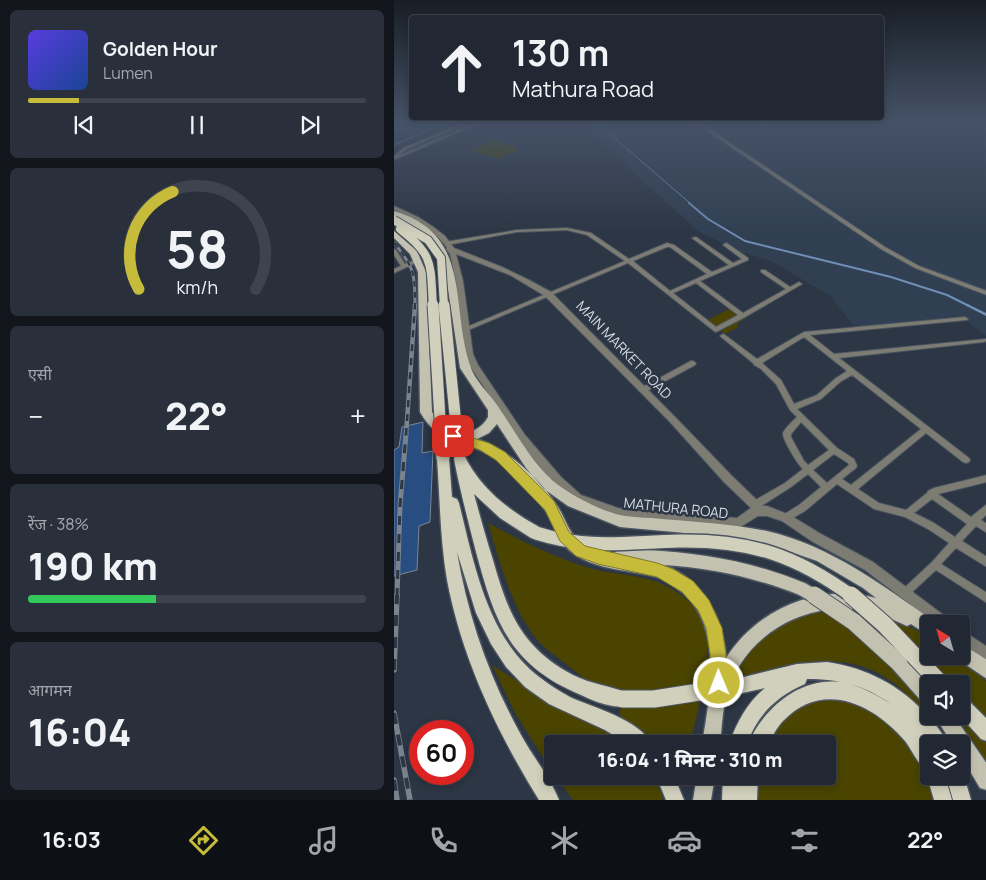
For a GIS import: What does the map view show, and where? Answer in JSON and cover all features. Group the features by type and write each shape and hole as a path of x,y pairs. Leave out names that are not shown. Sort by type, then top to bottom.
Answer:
{"highway":[{"name":"MATHURA ROAD","path":"394,220 428,240 441,258 448,356 460,459 472,481 487,501 518,523 546,537 570,543 605,547 678,540 716,541 751,545 797,561 828,577 856,598 902,640 933,675"},
{"path":"394,226 404,231 418,244 430,262 451,554 457,589 472,645 504,722 550,800"},
{"path":"460,459 465,486 481,544 505,618 528,652 554,675 568,683 601,696 639,699 677,696 798,672 820,671 849,674 879,685 910,708 933,735"},
{"path":"444,472 470,574 494,636 506,654 522,672 552,696 575,709 610,722 630,735"},
{"path":"742,735 749,718 773,690 786,682 820,671"},
{"path":"762,735 773,717 785,705 799,696 810,692 836,690 862,696 889,712 920,746"},
{"path":"970,715 986,733"},
{"path":"668,785 674,800"},
{"path":"731,800 732,785"},
{"path":"748,800 749,785"},
{"path":"939,785 944,800"},
{"path":"958,785 962,800"}],"main road":[{"name":"MATHURA ROAD","path":"394,213 429,232 447,247 465,368 539,474 549,485 573,502 620,521 733,527 821,556 868,583 920,621"},
{"path":"394,233 414,253 422,272 428,416 435,426 453,436 485,446 501,456 550,505 568,541 581,551 668,574 687,587 703,605 714,628 716,638 719,668 712,735"},
{"path":"425,379 465,368"},
{"path":"453,436 468,437 484,430 493,420 493,408"},
{"path":"604,558 632,557 730,565 766,574 802,589 841,612 900,663 920,686"},
{"path":"716,708 723,684 740,650 771,622 795,608 827,601 854,601 872,604 920,624"},
{"path":"970,659 986,672"},
{"path":"950,725 986,781"},
{"path":"702,800 704,785"}],"street":[{"path":"750,159 890,253 917,268 986,293"},
{"path":"394,208 431,228 447,247 458,279 469,354 481,380 522,438 557,480 577,498 618,513 733,527 809,471 834,450"},
{"path":"447,247 510,231 567,229 590,234 629,261 716,330 799,284"},
{"path":"694,238 733,265"},
{"path":"464,330 664,246 670,245 711,274"},
{"path":"669,293 746,258 726,245"},
{"name":"MAIN MARKET ROAD","path":"447,247 530,282 548,294 758,508"},
{"path":"394,251 404,267"},
{"path":"394,271 417,260"},
{"path":"763,271 790,289"},
{"path":"696,281 743,316"},
{"path":"756,363 804,334 965,319"},
{"path":"804,334 966,460"},
{"path":"723,336 756,363 764,367 779,382 792,408 800,418 834,450 854,464 838,480 786,518"},
{"path":"834,356 984,340"},
{"path":"643,390 693,363"},
{"path":"792,408 819,397 838,380 853,371"},
{"path":"800,418 787,435 792,449 809,471 827,488"},
{"path":"851,490 926,429"},
{"path":"907,514 931,494 942,488 986,478"},
{"path":"838,480 877,506 907,514 955,542 986,563"},
{"path":"931,494 986,529"},
{"path":"906,592 935,565 986,507"},
{"path":"758,508 786,518 817,538 869,566 935,615"},
{"path":"935,565 986,599"},
{"path":"970,642 986,655"}],"shaded area":[{"path":"619,159 986,159 986,336 965,320 858,331 830,296 771,261 741,252 698,231"},
{"path":"733,307 747,317 737,324 738,327 725,334 708,320"},
{"path":"488,523 512,536 573,563 650,580 674,590 686,599 700,615 704,623 707,641 706,671 692,735 641,735 619,714 625,690 590,681 576,673 540,643 522,617 502,570"},
{"path":"815,609 858,609 891,617 920,632 920,665 966,665 986,681 986,765 970,742 970,735 965,735 958,725 970,725 970,675 920,675 903,656 890,667 920,701 920,707 899,687 879,674 859,666 839,662 798,664 734,678 749,653 758,643 788,621"},
{"path":"492,665 544,698 612,735 544,735 544,759 515,713"},
{"path":"825,698 846,700 878,714 901,734 920,759 920,785 932,785 934,800 758,800 758,785 836,785 836,735 772,735 778,725 790,713"},
{"path":"562,785 657,785 663,800 573,800"}],"building":[{"path":"423,422 422,453 433,451 430,522 419,526 417,570 394,576 394,450 399,447 402,427"}],"waterway":[{"path":"639,159 691,204"},
{"path":"689,203 708,219 745,241 891,277 947,295 987,315"}],"railway":[{"path":"394,243 410,266 414,279 415,305"},
{"path":"406,435 415,305"},
{"path":"397,597 400,506 406,434"},
{"path":"394,670 397,595"},
{"path":"394,713 410,800"},
{"path":"394,780 397,800"}],"route":[{"path":"453,436 485,446 501,456 550,505 564,537 581,551 598,557 657,570 668,574 687,587 703,605 714,628 718,654 719,683"}]}
